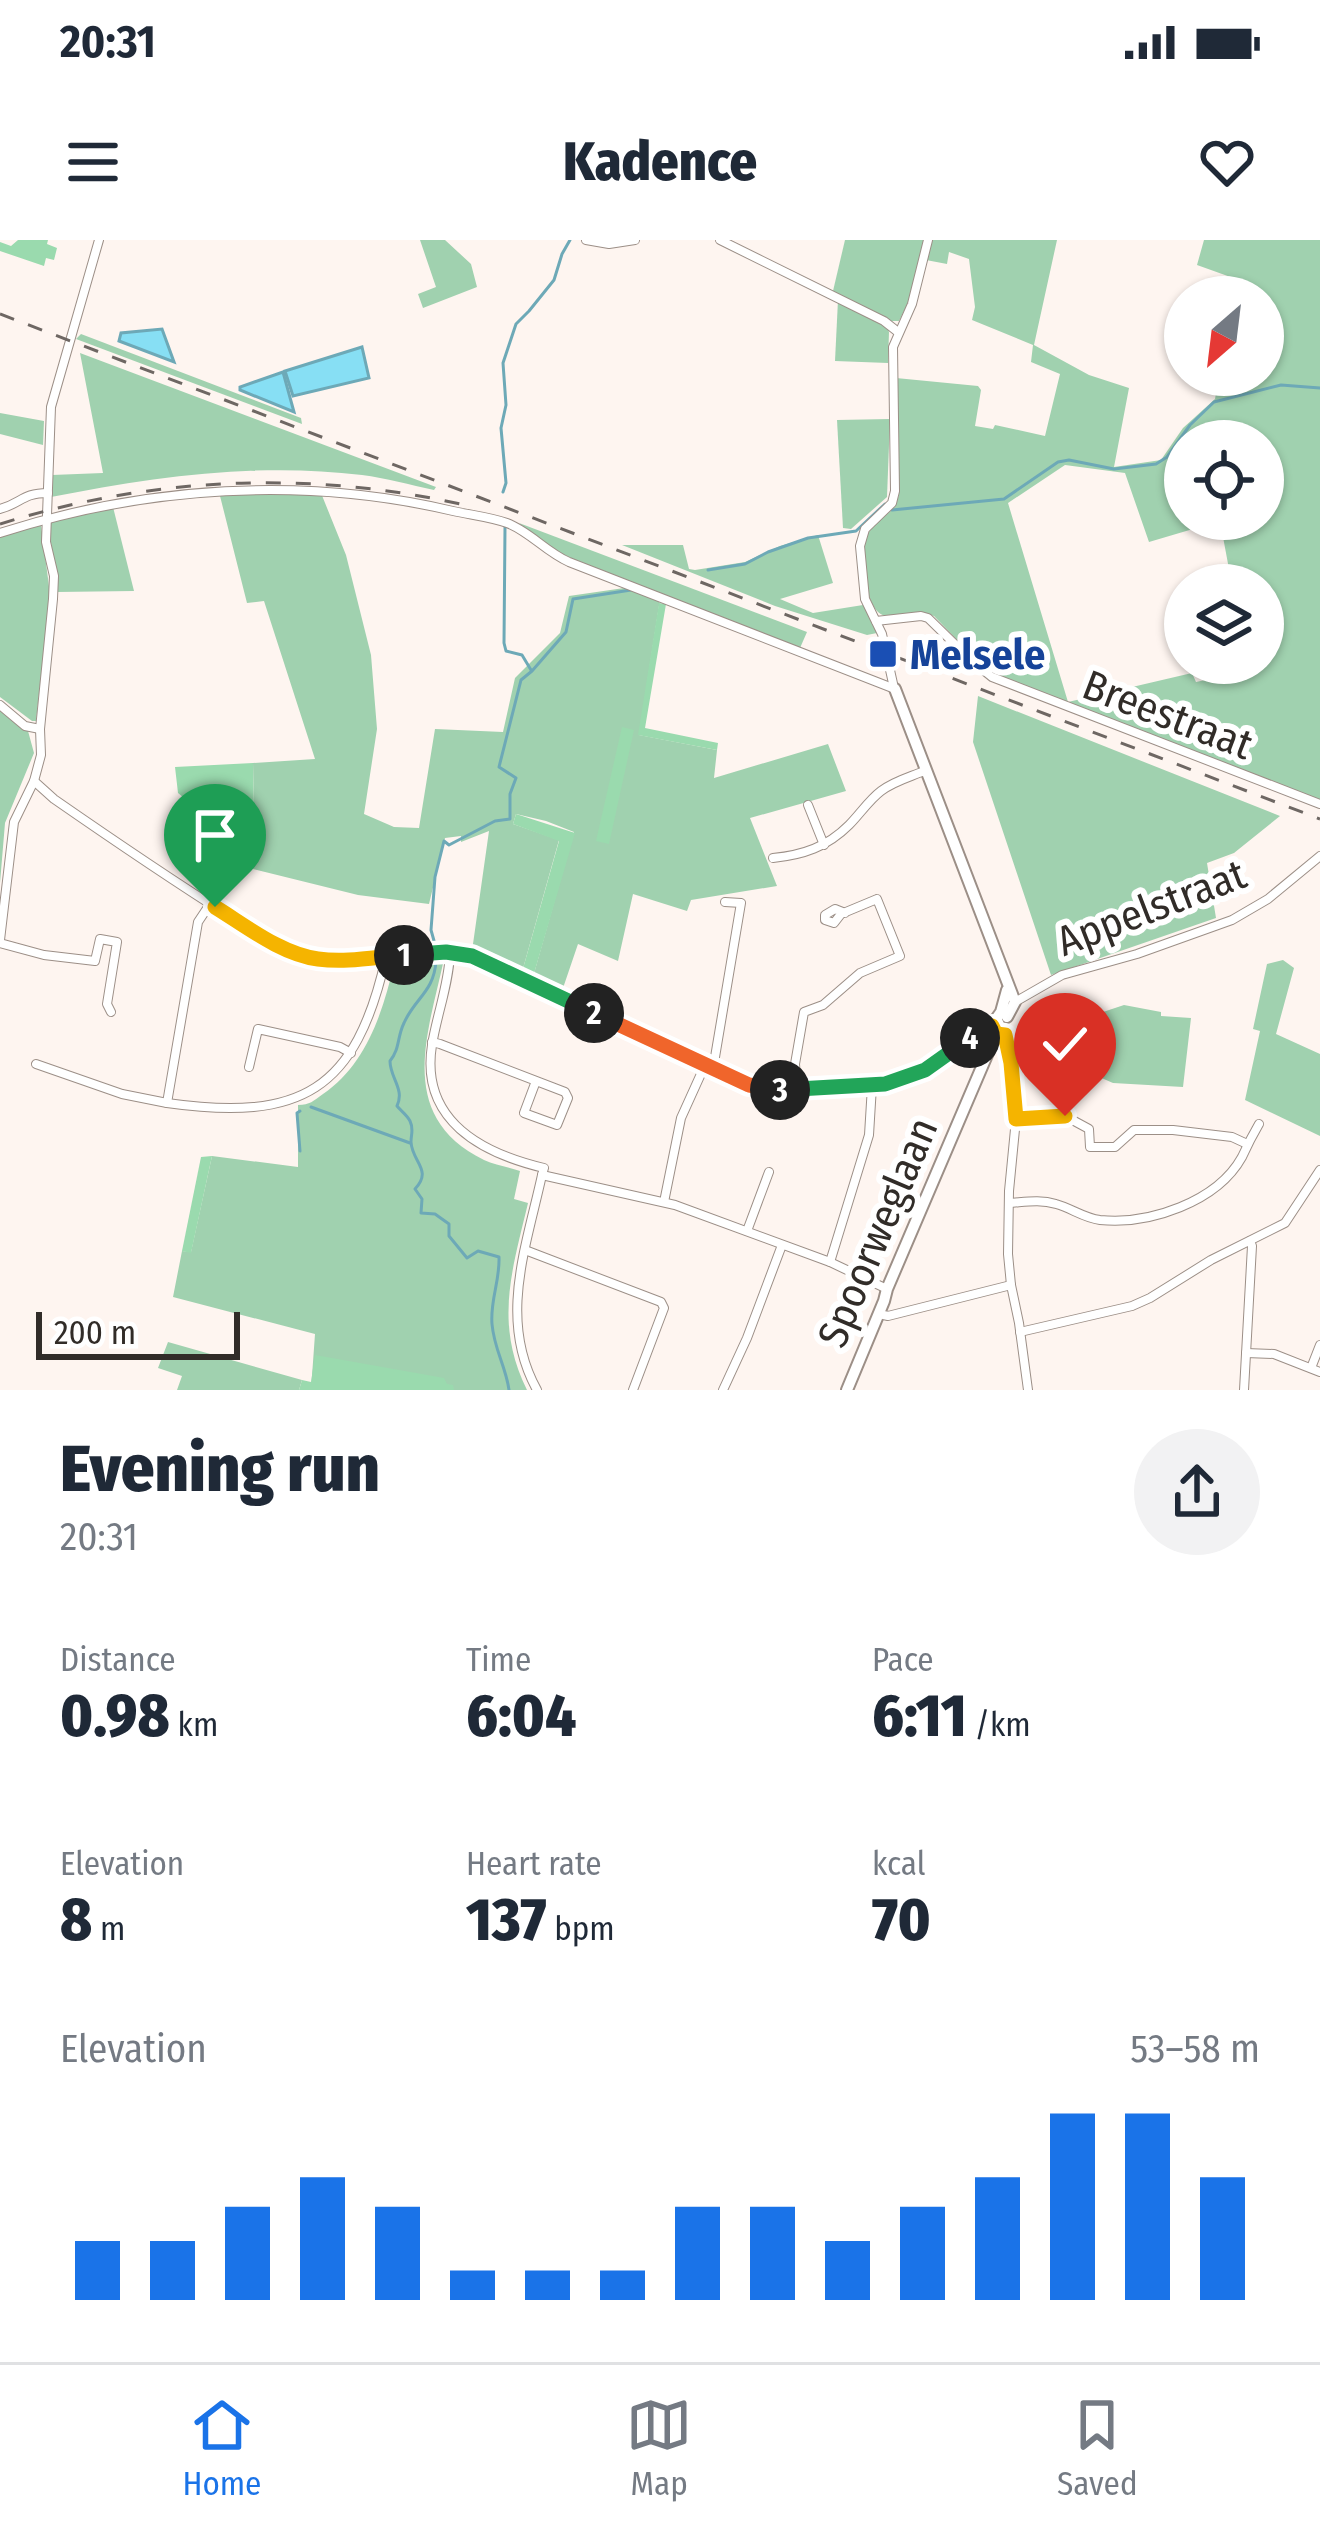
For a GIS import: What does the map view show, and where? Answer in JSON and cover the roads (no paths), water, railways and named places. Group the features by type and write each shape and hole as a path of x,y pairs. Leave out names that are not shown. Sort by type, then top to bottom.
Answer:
{"street":[{"path":"99,240 51,407 46,542 54,576 41,755 14,822 0,942 44,955 113,964"},
{"path":"586,240 609,244 635,240"},
{"path":"720,240 898,332"},
{"path":"34,782 210,904 284,948 315,959 345,961 450,953 472,956 749,1085 796,1090 872,1086 925,1070 979,1031 1000,1025 1015,1002 925,771 895,689 882,634 863,590 860,546 866,530 892,503 895,491 892,358 898,332 913,304 928,240"},
{"path":"0,533 148,498 239,490 360,495 418,504 510,524 569,562 895,689"},
{"path":"0,509 25,495 48,493"},
{"name":"Breestraat","path":"876,621 928,618 992,677 1320,804"},
{"path":"0,705 25,725 40,729"},
{"path":"773,858 824,845 848,827 880,791 925,771"},
{"path":"808,805 824,845"},
{"name":"Appelstraat","path":"1015,1002 1062,975 1232,920 1268,899 1320,856"},
{"path":"796,1090 795,1064 804,1012 823,1006 860,973 900,956 877,899 844,913"},
{"path":"664,1202 684,1110 709,1067 741,903 725,902"},
{"path":"167,1103 198,922 210,904"},
{"path":"95,962 100,939 117,942 106,1004 111,1012"},
{"path":"450,953 432,1042 432,1078 438,1100 459,1130 479,1145 544,1168 516,1300 520,1352 537,1390"},
{"path":"36,1064 103,1088 167,1103 254,1108 283,1104 316,1089 351,1052 369,1014 386,957"},
{"name":"Spoorweglaan","path":"847,1390 1000,1025 1008,986"},
{"path":"1000,1025 1011,1063 1016,1119 1009,1203 1010,1285 1028,1390"},
{"path":"249,1067 258,1029 351,1052"},
{"path":"432,1042 536,1081 565,1092 568,1098 557,1125 523,1116 536,1081"},
{"path":"830,1262 869,1135 872,1086"},
{"path":"1016,1119 1065,1116 1089,1129 1090,1148 1115,1147 1134,1130 1173,1130 1245,1143"},
{"path":"1009,1203 1044,1201 1099,1220 1138,1219 1174,1209 1212,1188 1244,1154 1245,1143 1259,1124"},
{"path":"1020,1332 1150,1298 1290,1219 1320,1170"},
{"path":"747,1231 769,1172"},
{"path":"542,1174 664,1202 830,1262 883,1301 889,1316 1010,1285"},
{"path":"1244,1390 1251,1261 1245,1243"},
{"path":"723,1390 782,1245"},
{"path":"525,1250 662,1302 664,1308 632,1390"},
{"path":"1246,1353 1274,1354 1316,1370 1320,1345"}],"water":[{"path":"162,329 174,362 119,341 121,333"},
{"path":"362,347 369,378 293,396 285,371"},
{"path":"283,372 294,412 240,390 240,387"}],"waterway":[{"path":"503,492 503,363 516,324 554,280 570,240"},
{"path":"892,510 1004,499 1058,462 1069,460 1114,469 1156,464 1214,402 1281,385 1320,388"},
{"path":"708,570 745,564 808,538 856,531 885,504"},
{"path":"505,527 504,643 506,651 522,655 531,670"},
{"path":"436,948 431,930 435,877 444,841 449,845 495,821 510,819 510,794 516,778 499,767 521,680 566,632 573,599 631,590"},
{"path":"436,961 432,980 408,1014 390,1061 399,1094 397,1106 411,1124 412,1149 422,1171 415,1189 422,1199 421,1213 435,1214 449,1224 449,1236 467,1258 478,1251 499,1257 492,1324 509,1390"},
{"path":"311,1107 410,1143"},
{"path":"300,1111 300,1151"}],"railway":[{"path":"0,314 1320,819"},
{"path":"0,524 114,496 229,484 345,486 460,504"}],"place":[{"name":"Melsele","path":"883,654"}]}
